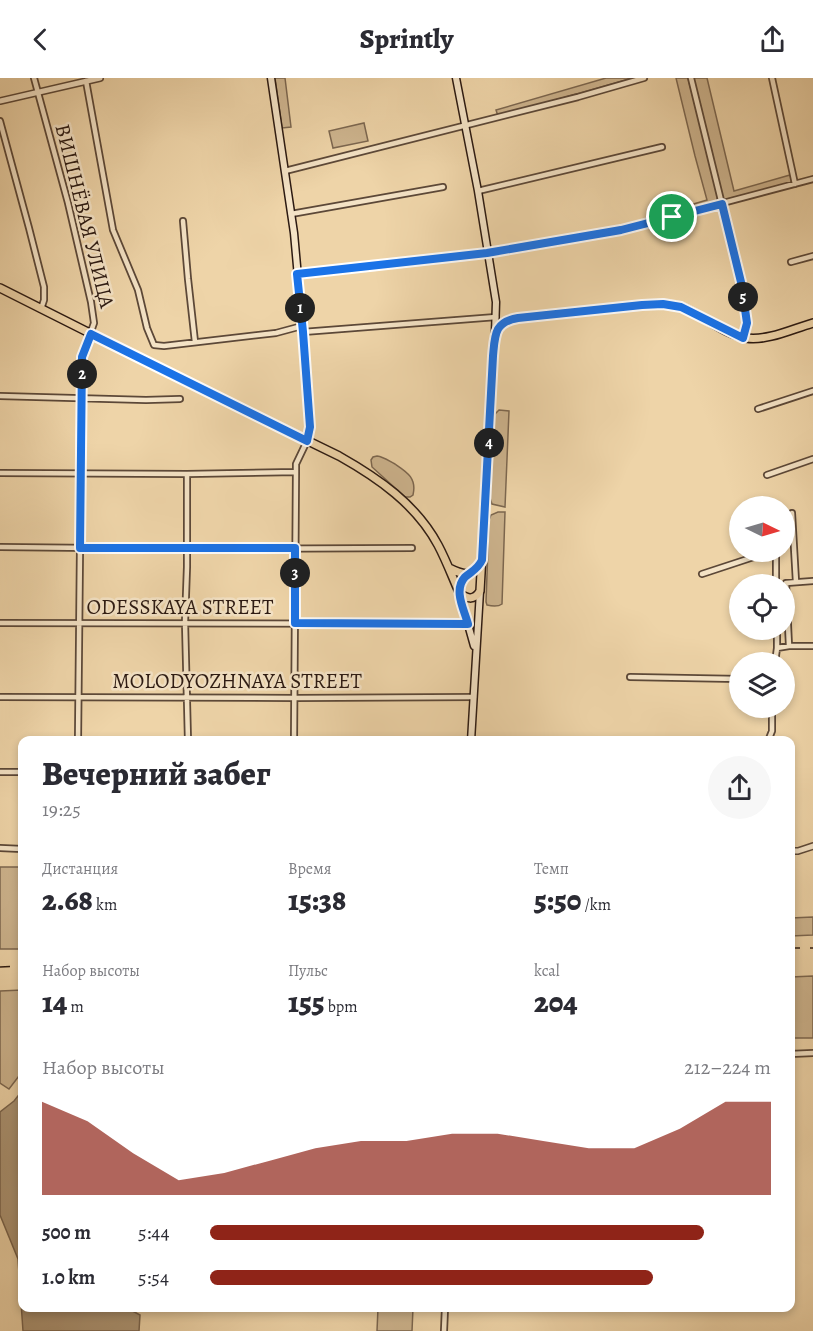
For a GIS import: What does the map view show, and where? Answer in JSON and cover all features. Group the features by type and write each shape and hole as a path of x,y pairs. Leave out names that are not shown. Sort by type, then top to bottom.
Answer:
{"main road":[{"path":"271,78 291,214 303,329 310,427 307,441"},
{"path":"456,78 496,302 482,560 475,574 461,582 459,592"},
{"path":"0,288 339,456 377,479 401,498 426,525 438,544 459,592 476,651"},
{"path":"495,333 506,321 518,318 663,304 681,307 743,338 760,338 813,323"},
{"path":"449,568 463,574 475,574"},
{"path":"471,736 480,591 475,574"},
{"path":"459,592 463,596 472,598 480,591"}],"street":[{"name":"ВИШНЁВАЯ УЛИЦА","path":"34,78 68,203 94,323 82,357 78,736"},
{"path":"0,101 100,78"},
{"path":"285,171 578,97 644,78"},
{"path":"691,78 741,282 747,323 743,338"},
{"path":"771,78 795,184"},
{"path":"87,81 113,230 138,290 147,328 154,345 164,346 303,329 496,317"},
{"path":"0,121 44,287 41,309"},
{"path":"478,191 662,147"},
{"path":"297,274 487,253 621,230 813,179"},
{"path":"291,214 443,187"},
{"path":"183,221 195,342"},
{"path":"791,262 813,256"},
{"path":"758,409 813,391"},
{"path":"0,396 180,399"},
{"path":"294,736 296,464 307,441"},
{"path":"767,475 813,459"},
{"path":"0,473 296,472"},
{"path":"187,474 185,622 188,736"},
{"path":"0,547 412,548"},
{"path":"702,574 739,562"},
{"path":"795,562 796,582"},
{"path":"789,646 786,583 813,580"},
{"name":"ODESSKAYA STREET","path":"0,623 468,624"},
{"path":"776,652 777,640"},
{"path":"777,648 813,646"},
{"path":"630,677 729,679"},
{"name":"MOLODYOZHNAYA STREET","path":"0,697 295,699 474,697"},
{"path":"770,736 772,718"},
{"path":"0,772 18,772"},
{"path":"795,850 813,846"},
{"path":"0,848 18,849"},
{"path":"795,1054 813,1053"},
{"path":"444,1331 445,1312"}],"shaded area":[{"path":"275,78 285,78 291,127 282,128"},
{"path":"606,78 633,78 498,116 496,110"},
{"path":"676,78 688,78 718,196 716,203 662,217 660,214 707,200"},
{"path":"693,78 707,78 734,191 790,175 792,180 790,183 723,199"},
{"path":"364,123 368,141 333,148 329,131"},
{"path":"499,410 509,411 505,507 492,504 490,498 494,415"},
{"path":"377,456 395,464 407,473 414,484 413,495 405,497 372,467 371,460"},
{"path":"505,512 502,604 492,606 487,605 486,602 489,520 491,515"},
{"path":"0,867 18,867 18,949 0,949"},
{"path":"813,917 813,935 795,936 795,918"},
{"path":"813,976 813,1038 795,1038 795,977"},
{"path":"18,990 18,1077 9,1089 0,1083 0,991"},
{"path":"18,1096 18,1259 0,1215 0,1112"},
{"path":"22,1312 134,1312 140,1315 139,1331 23,1331"},
{"path":"378,1312 413,1312 412,1331 377,1331"}],"railway":[{"path":"795,948 813,948"},
{"path":"0,967 18,966"}],"route":[{"path":"722,204 741,282 747,323 743,338 681,307 663,304 518,318 501,325 495,333 493,356 482,560 479,567 461,582 459,592 468,624 295,623 295,548 80,548 82,357 91,334 307,441 310,427 297,274 487,253 621,230 672,217 722,204"}]}
